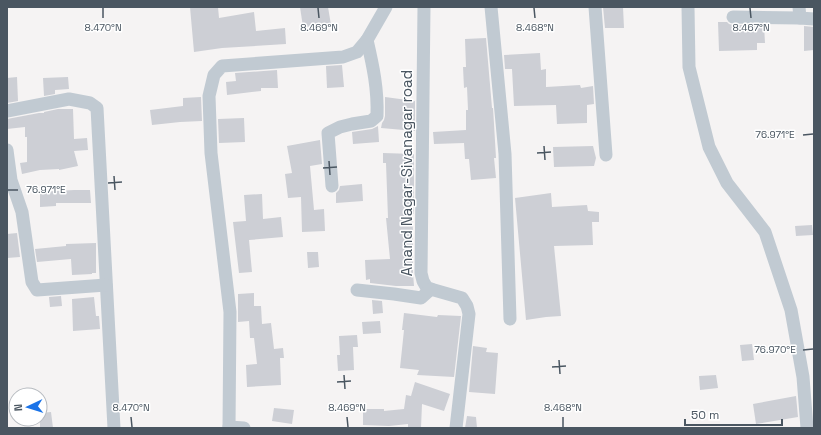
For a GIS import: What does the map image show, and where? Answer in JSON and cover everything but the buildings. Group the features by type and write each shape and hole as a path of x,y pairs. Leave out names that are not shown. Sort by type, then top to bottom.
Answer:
{"street":[{"path":"244,428 229,427 230,312 211,153 209,96 214,75 222,66 343,57 357,52 386,7"},
{"name":"Anand Nagar-Sivanagar road","path":"424,7 421,273 427,288 462,298 467,306 469,314 456,428"},
{"path":"491,7 506,154 510,319"},
{"path":"595,7 606,155"},
{"path":"688,7 690,67 709,146 727,183 765,232 791,310 803,377 807,428"},
{"path":"733,17 799,13 814,19"},
{"path":"332,186 328,133 340,127 371,121 377,116 378,101 374,73 366,40"},
{"path":"7,111 69,99 90,103 97,108 114,428"},
{"path":"7,150 11,180 22,212 32,282 37,290 106,285"},
{"path":"357,290 421,298 431,289"}]}
